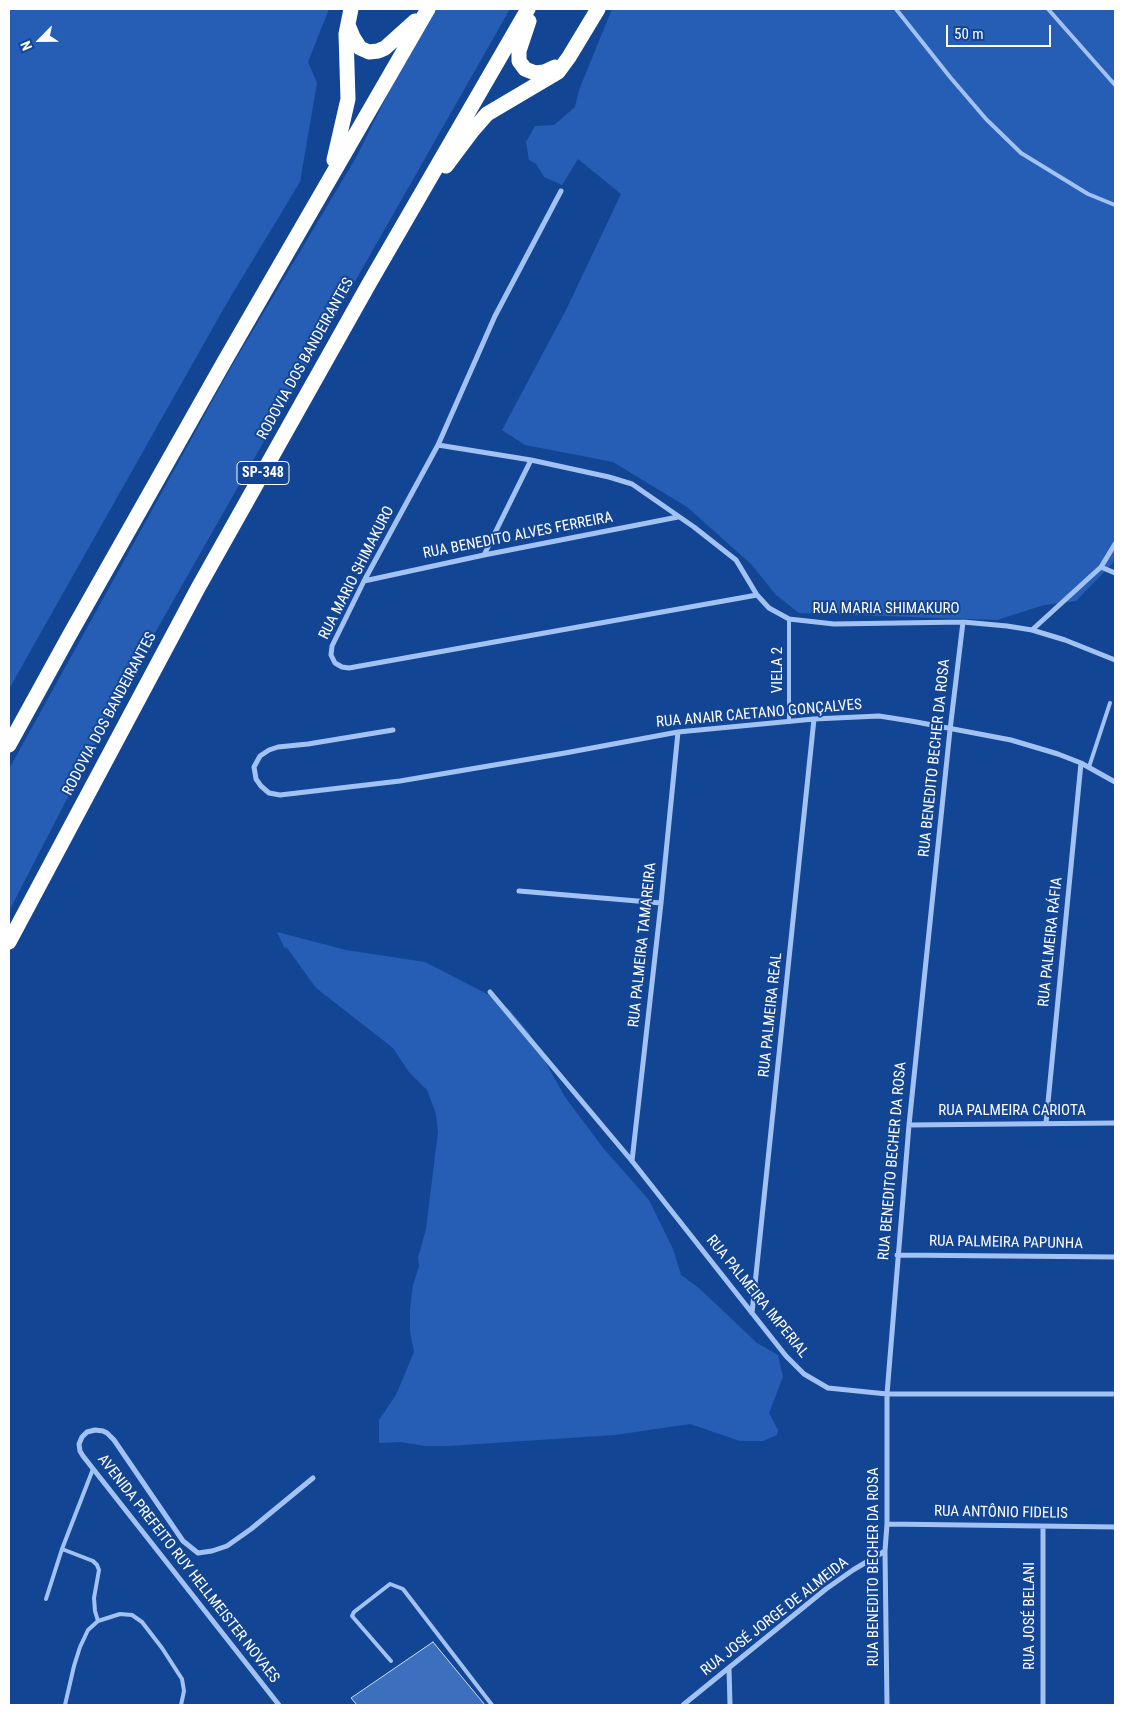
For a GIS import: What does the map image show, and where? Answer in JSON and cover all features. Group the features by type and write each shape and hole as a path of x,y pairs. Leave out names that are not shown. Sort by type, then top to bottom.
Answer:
{"highway":[{"path":"349,15 353,37 360,48 369,52 378,51 393,42 428,9"},
{"path":"9,746 200,404 428,9"},
{"name":"RODOVIA DOS BANDEIRANTES","path":"9,942 198,588 528,9"},
{"path":"534,9 518,51 519,61 525,69 535,73 544,72 569,58"},
{"path":"400,231 473,130 487,114 558,72 569,58 598,9"},
{"path":"325,187 339,140 348,99 346,34 349,15"}],"street":[{"name":"RUA MARIO SHIMAKURO","path":"561,191 495,316 438,445 364,581 332,646 331,655 335,663 349,668 757,594"},
{"name":"RUA MARIA SHIMAKURO","path":"438,445 531,460 632,484 718,544 736,560 757,594 769,608 789,619 834,624 963,622 1032,630 1065,640 1115,660"},
{"path":"484,555 531,460"},
{"name":"RUA BENEDITO ALVES FERREIRA","path":"364,581 484,555 678,517"},
{"path":"1032,630 1101,567 1115,544"},
{"path":"1101,567 1115,573"},
{"name":"RUA BENEDITO BECHER DA ROSA","path":"887,1705 885,1551 887,1524 886,1394 908,1125 963,622"},
{"name":"RUA ANAIR CAETANO GONÇALVES","path":"392,730 278,747 269,750 260,756 254,767 256,779 269,793 280,795 400,782 565,754 678,732 814,719 879,716 1011,740 1081,763 1115,782"},
{"name":"RUA PALMEIRA REAL","path":"752,1314 814,719"},
{"name":"RUA PALMEIRA TAMAREIRA","path":"632,1161 678,732"},
{"name":"RUA PALMEIRA RÁFIA","path":"1046,1123 1081,763"},
{"path":"519,892 661,903"},
{"name":"RUA PALMEIRA IMPERIAL","path":"490,992 632,1161 786,1356 804,1374 828,1388 886,1394 1115,1394"},
{"name":"RUA PALMEIRA CARIOTA","path":"908,1125 1115,1123"},
{"name":"RUA PALMEIRA PAPUNHA","path":"897,1255 1115,1257"},
{"name":"AVENIDA PREFEITO RUY HELLMEISTER NOVAES","path":"279,1705 83,1456 79,1444 82,1437 88,1432 95,1430 102,1430 114,1440 183,1541 198,1553 227,1546 251,1529 312,1478"},
{"name":"RUA ANTÔNIO FIDELIS","path":"887,1524 1115,1527"},
{"name":"RUA JOSÉ BELANI","path":"1042,1526 1043,1705"},
{"name":"RUA JOSÉ JORGE DE ALMEIDA","path":"683,1705 826,1589 885,1551"},
{"path":"729,1668 730,1705"}],"lane":[{"path":"896,9 986,119 1021,153 1088,194 1115,205"},
{"path":"1048,9 1115,85"},
{"name":"VIELA 2","path":"789,619 789,722"},
{"path":"1089,767 1110,704"},
{"path":"46,1599 62,1549 93,1469"},
{"path":"62,1549 93,1561 97,1565 99,1570 94,1598 98,1621"},
{"path":"391,1661 352,1616 354,1612 390,1584 403,1589 492,1705"},
{"path":"65,1705 80,1647 88,1630 98,1621 120,1614 132,1615 142,1622 162,1648 182,1679 184,1691 181,1705"}],"shaded area":[{"path":"9,9 329,9 308,62 317,83 300,182 228,301 9,689"},
{"path":"428,9 510,9 131,675 9,911 9,769 230,369 357,156"},
{"path":"612,9 1115,9 1115,559 1076,601 1044,605 997,620 799,613 776,595 751,564 687,507 613,462 525,445 502,430 566,310 621,194 578,159 562,185 544,177 536,164 529,160 526,142 535,126 554,125 575,107 579,90"},
{"path":"277,932 346,950 425,962 491,996 510,1010 529,1033 565,1097 604,1149 649,1200 673,1249 681,1275 699,1288 757,1343 778,1355 783,1377 769,1413 778,1430 777,1435 763,1441 740,1441 690,1424 615,1435 448,1446 425,1446 401,1442 379,1443 379,1420 396,1395 414,1352 410,1331 410,1309 413,1285 419,1266 418,1258 426,1229 438,1132 436,1114 427,1090 409,1072 393,1048 316,988 287,948 284,947"}],"building":[{"path":"433,1642 485,1705 357,1705 351,1698"}]}
